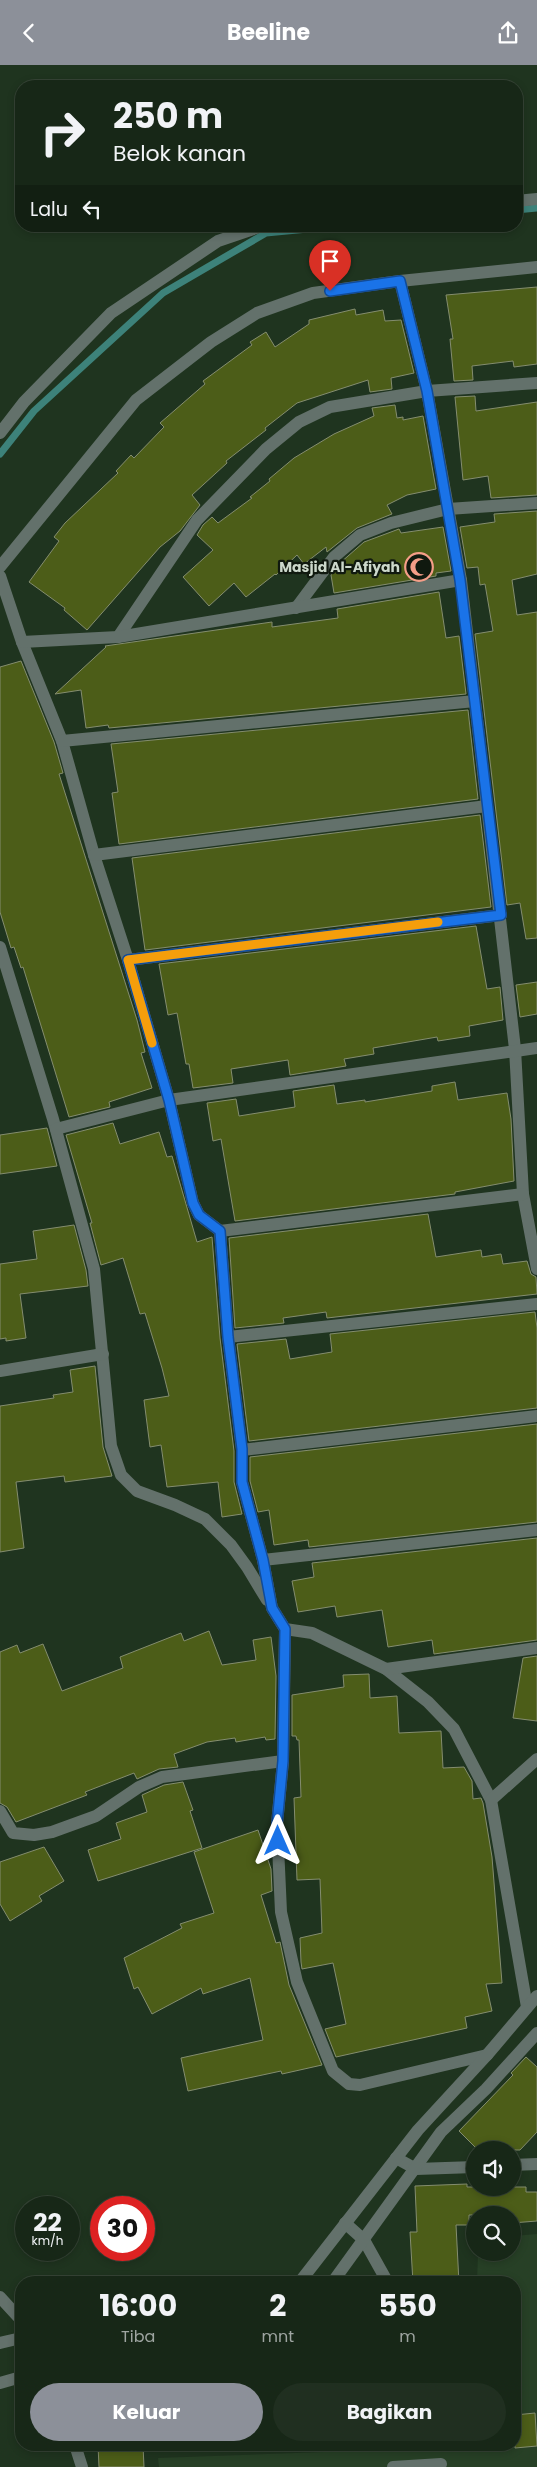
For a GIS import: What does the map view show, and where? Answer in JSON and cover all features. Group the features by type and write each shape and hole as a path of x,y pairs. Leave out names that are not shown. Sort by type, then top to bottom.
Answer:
{"street":[{"path":"523,200 537,199"},
{"path":"0,433 24,402 111,313 218,241 244,232"},
{"path":"0,567 136,400 211,342 257,313 313,293 400,281 537,267"},
{"path":"400,281 427,391 460,580 501,915 515,1049 523,1194 537,1269"},
{"path":"118,637 197,519 266,449 299,422 330,407 427,391 537,383"},
{"path":"296,608 334,557 360,535 391,523 448,509 537,503"},
{"path":"0,576 22,642 62,741 94,855 128,960 169,1100 193,1203 199,1215 220,1231 523,1194"},
{"path":"22,642 118,637 460,580"},
{"path":"62,741 474,701"},
{"path":"94,855 487,806"},
{"path":"128,960 501,915"},
{"path":"0,947 56,1129 94,1269 111,1446 121,1475 137,1491 175,1505 205,1519 231,1545 242,1560 285,1629 283,1761 277,1824 281,1912 297,1982 333,2071 349,2084 360,2085 487,2055"},
{"path":"56,1129 169,1100 515,1049 537,1048"},
{"path":"220,1231 228,1337 242,1449 242,1482 263,1560 272,1608"},
{"path":"228,1337 537,1304"},
{"path":"0,1371 103,1354"},
{"path":"242,1449 537,1416"},
{"path":"263,1560 537,1530"},
{"path":"285,1629 312,1633 386,1669 428,1702 454,1729 491,1800 527,2007"},
{"path":"386,1669 537,1648"},
{"path":"491,1800 537,1759"},
{"path":"0,1811 13,1833 34,1835 52,1832 96,1817 139,1787 162,1777 283,1761"},
{"path":"304,2276 396,2158 537,1996"},
{"path":"337,2276 442,2133 486,2089 537,2033"},
{"path":"396,2158 416,2169 466,2167"},
{"path":"521,2165 537,2164"},
{"path":"345,2223 364,2241 384,2276"},
{"path":"0,2297 15,2313"},
{"path":"0,2343 15,2339"},
{"path":"0,2383 15,2379"},
{"path":"77,2451 82,2467"},
{"path":"393,2467 441,2464"}],"shaded area":[{"path":"537,2234 537,2467 159,2467 158,2458 350,2451 521,2451 521,2276 477,2276 478,2261 521,2261 521,2235"}],"building":[{"path":"537,287 537,364 514,367 513,361 472,366 473,380 454,381 450,339 453,339 446,295"},
{"path":"355,309 356,315 383,310 385,321 401,320 414,373 391,378 392,389 370,392 368,380 297,403 265,428 266,430 226,461 227,463 192,495 200,505 180,531 160,547 87,630 64,610 65,608 29,582 59,541 54,537 65,523 118,473 116,471 131,455 134,458 164,427 160,423 205,384 203,381 252,345 250,342 266,332 275,347 309,324 309,320"},
{"path":"475,396 476,411 537,402 537,495 491,498 488,476 463,480 455,397"},
{"path":"395,405 397,418 403,417 403,420 423,416 436,489 407,495 387,505 392,514 357,528 327,552 326,547 304,564 297,555 276,575 246,597 234,583 209,606 183,577 213,550 197,535 203,525 212,517 218,523 252,498 250,497 294,458 334,434 374,416 372,408"},
{"path":"537,511 537,574 512,580 517,615 537,612 537,938 526,939 520,903 507,905 475,634 493,631 485,584 480,585 478,567 467,568 460,527 495,522 494,514"},
{"path":"443,527 451,571 436,573 436,576 334,593 331,575 340,563 364,542 399,529 401,533"},
{"path":"439,592 446,638 459,636 466,694 109,728 108,725 86,728 81,690 55,694 105,646 272,622 272,627 338,618 337,609"},
{"path":"21,661 54,742 63,773 59,774 137,1020 145,1052 141,1053 152,1088 109,1102 110,1107 69,1117 23,967 21,968 14,947 11,948 0,912 0,667"},
{"path":"468,710 478,799 119,844 112,793 118,792 111,744"},
{"path":"480,815 491,907 145,950 132,858"},
{"path":"476,926 487,989 500,987 503,1020 469,1026 470,1036 438,1041 437,1037 373,1048 374,1054 344,1059 346,1066 290,1075 288,1060 231,1069 233,1083 193,1088 189,1064 186,1064 177,1013 168,1015 159,964"},
{"path":"537,982 537,1014 520,1017 516,985"},
{"path":"455,1082 458,1100 507,1093 511,1119 514,1181 455,1192 455,1194 235,1221 221,1139 213,1141 207,1103 236,1099 239,1116 295,1107 293,1091 334,1085 337,1104 365,1100 365,1102 432,1091 432,1086"},
{"path":"113,1123 120,1144 159,1132 167,1157 172,1156 197,1242 212,1237 220,1338 234,1451 234,1482 242,1514 222,1517 218,1482 167,1487 161,1445 150,1447 144,1400 169,1396 162,1368 145,1313 140,1314 123,1258 101,1265 90,1223 92,1223 66,1135"},
{"path":"47,1128 57,1166 0,1174 0,1135"},
{"path":"428,1214 436,1257 481,1250 482,1257 501,1254 503,1264 527,1261 531,1274 536,1277 537,1294 327,1318 326,1312 283,1318 284,1323 235,1328 229,1238"},
{"path":"74,1225 86,1270 88,1286 20,1294 26,1338 6,1341 6,1338 0,1339 0,1264 37,1259 33,1231"},
{"path":"535,1312 537,1328 537,1408 249,1441 237,1344 286,1339 290,1359 332,1352 330,1334"},
{"path":"95,1366 103,1447 112,1476 65,1482 64,1476 16,1482 24,1548 0,1552 0,1406 54,1398 53,1395 73,1392 70,1370"},
{"path":"537,1424 537,1522 309,1547 308,1540 274,1545 269,1510 258,1512 250,1481 250,1457"},
{"path":"537,1538 537,1640 434,1654 432,1640 388,1647 382,1610 337,1617 335,1606 298,1612 292,1581 314,1577 312,1563"},
{"path":"209,1631 222,1665 256,1660 253,1640 271,1637 276,1676 275,1739 266,1740 265,1737 236,1742 235,1738 207,1742 174,1754 178,1767 159,1769 137,1779 134,1773 85,1792 87,1795 16,1822 7,1807 0,1803 0,1652 17,1645 20,1653 43,1644 62,1691 123,1668 120,1657 181,1633 184,1641"},
{"path":"537,1656 537,1721 513,1718 523,1658"},
{"path":"369,1674 370,1698 397,1696 399,1733 441,1731 443,1768 464,1767 472,1781 473,1799 481,1798 492,1857 502,1983 486,1984 492,2011 465,2017 467,2028 336,2057 325,2029 346,2024 333,1963 302,1969 301,1962 300,1938 322,1933 320,1879 297,1880 294,1798 301,1797 299,1740 297,1740 296,1736 292,1736 292,1695 344,1687 343,1675"},
{"path":"183,1782 193,1810 190,1811 202,1848 98,1881 88,1850 121,1839 116,1823 147,1812 142,1795 164,1785"},
{"path":"258,1830 271,1869 272,1891 261,1895 276,1943 280,1942 289,1985 322,2065 282,2074 281,2071 188,2091 181,2058 263,2040 250,1978 203,1994 201,1988 152,2014 138,1987 134,1989 124,1958 182,1928 180,1924 214,1913 194,1852"},
{"path":"44,1847 64,1881 39,1896 42,1901 10,1921 0,1904 0,1862"},
{"path":"526,2057 537,2067 537,2132 521,2149 521,2141 469,2141 459,2131 513,2075 511,2073"},
{"path":"466,2184 466,2196 521,2196 521,2187 526,2187 526,2192 537,2192 537,2221 521,2222 521,2206 466,2206 466,2225 456,2225 459,2276 413,2276 410,2232 417,2232 415,2186"},
{"path":"535,2413 537,2446 521,2447 521,2414"},
{"path":"98,2451 143,2451 144,2467 99,2467"}],"waterway":[{"path":"523,209 537,208"},
{"path":"0,454 34,411 163,293 266,233 276,232"}],"slow traffic":[{"path":"152,1043 128,960 438,922"}],"place":[{"name":"Masjid Al-Afiyah","path":"419,567"}],"route":[{"path":"278,1841 277,1824 283,1761 285,1629 272,1608 263,1560 242,1482 242,1449 228,1337 220,1231 199,1215 193,1203 169,1100 128,960 501,915 460,580 427,391 400,281 330,291"}]}
